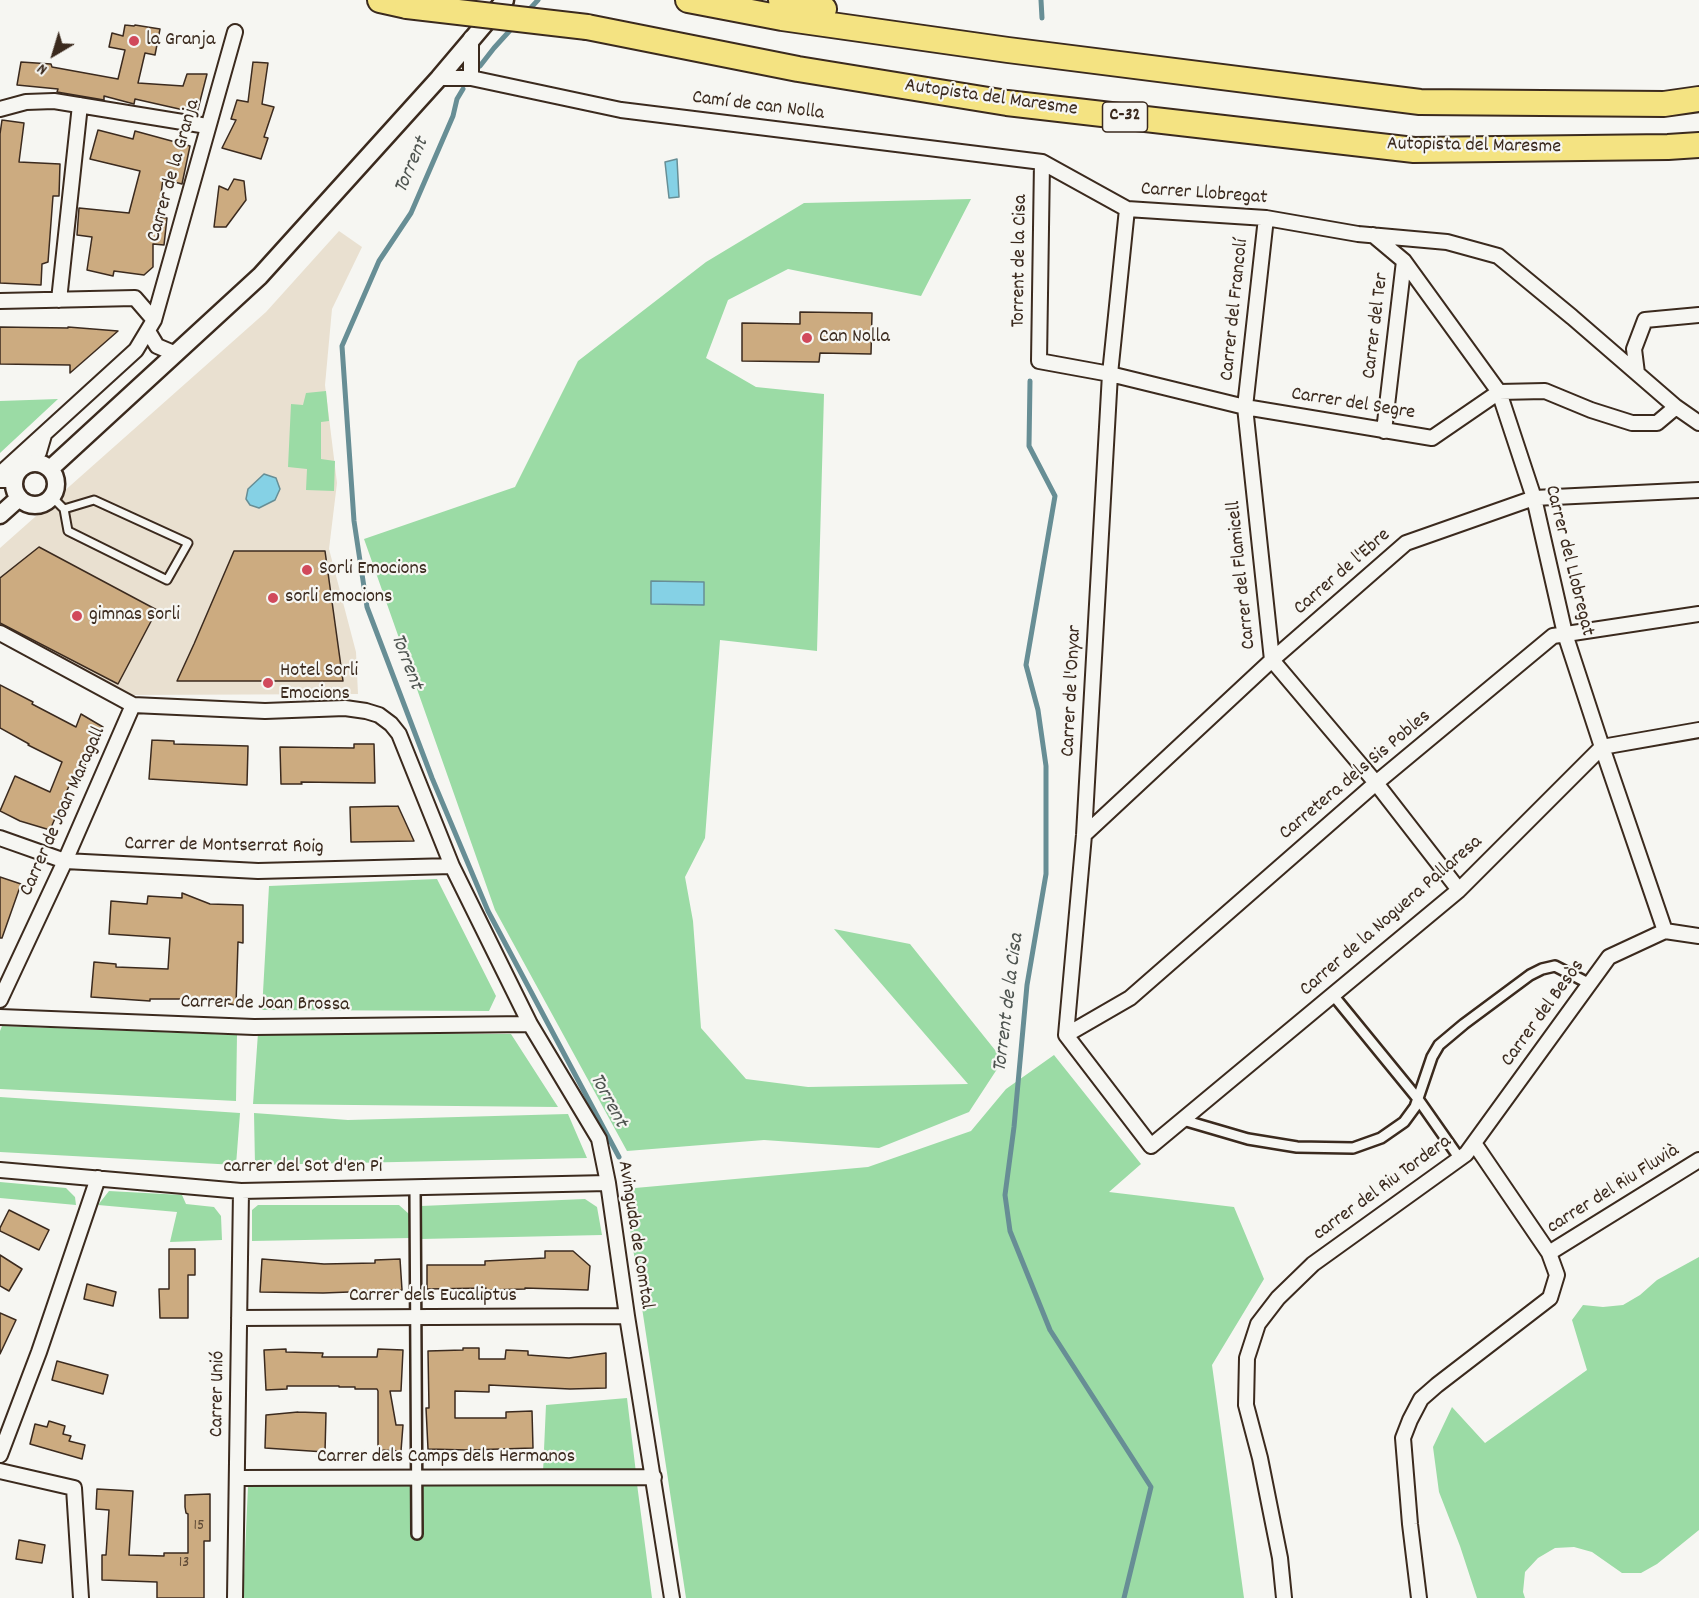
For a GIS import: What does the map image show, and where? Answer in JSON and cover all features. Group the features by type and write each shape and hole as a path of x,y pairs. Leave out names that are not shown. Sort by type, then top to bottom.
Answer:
{"highway":[{"path":"380,0 407,6 587,27"},
{"name":"Autopista del Maresme","path":"470,0 587,27 798,69 1007,103 1414,150 1699,145"},
{"path":"688,0 782,18 1008,50 1420,102 1664,104 1699,99"},
{"path":"781,0 1008,50"}],"street":[{"path":"50,469 260,276 439,78 505,0"},
{"name":"Carrer de la Granja","path":"5,478 45,433 136,350 151,326 235,32"},
{"path":"471,38 471,78"},
{"name":"Camí de can Nolla","path":"439,78 471,78 621,110 1042,162"},
{"path":"0,108 26,102 54,101 207,126"},
{"path":"59,300 80,105"},
{"name":"Carrer Llobregat","path":"1042,162 1127,209 1266,218 1373,235 1447,242 1498,256 1676,407 1699,423"},
{"name":"Torrent de la Cisa","path":"1039,361 1042,162"},
{"name":"Carrer de l'Onyar","path":"1066,1035 1084,835 1110,374 1127,209"},
{"name":"Carrer del Francolí","path":"1245,407 1266,218"},
{"name":"Carrer del Llobregat","path":"1373,235 1404,261 1499,392 1534,498 1565,634 1665,931"},
{"name":"Carrer del Ter","path":"1384,431 1404,261"},
{"path":"0,301 135,298 151,326 157,346 176,354"},
{"path":"1637,373 1634,349 1645,320 1699,315"},
{"name":"Carrer del Segre","path":"1039,361 1110,374 1245,407 1432,438 1499,392"},
{"path":"1499,392 1545,391 1591,410 1632,423 1657,423 1676,407"},
{"name":"Carrer del Flamicell","path":"1245,407 1272,660 1376,783 1459,890"},
{"path":"33,463 45,433"},
{"path":"33,463 42,464 50,469 56,479 55,490 58,503 28,504 19,498 5,478 17,472 24,465 33,463"},
{"name":"Carrer de l'Ebre","path":"1084,835 1272,660 1406,543 1534,498 1699,490"},
{"path":"0,515 19,498"},
{"name":"Carretera dels Sis Pobles","path":"1066,1035 1130,998 1376,783 1553,636 1699,614"},
{"path":"0,633 133,705"},
{"name":"Avinguda de Comtal","path":"133,705 265,711 345,708 378,715 391,724 399,734 452,866 530,1024 599,1139 608,1183 672,1598"},
{"name":"Carrer de Joan Maragall","path":"0,1000 65,861 133,705"},
{"path":"1602,747 1699,730"},
{"name":"Carrer de la Noguera Pallaresa","path":"1066,1035 1151,1146 1459,890 1602,747"},
{"name":"Carrer de Montserrat Roig","path":"0,838 65,861 258,871 452,866"},
{"path":"1665,931 1699,936"},
{"name":"Carrer del Besòs","path":"1474,1143 1609,957 1665,931"},
{"path":"1183,1120 1248,1139 1297,1147 1353,1148 1381,1138 1404,1122 1415,1107 1432,1057 1439,1045 1530,975 1555,966 1590,984"},
{"path":"1333,995 1418,1099 1460,1159"},
{"name":"Carrer de Joan Brossa","path":"0,1017 254,1027 530,1024"},
{"path":"1419,1598 1403,1438 1410,1420 1421,1399 1437,1385 1550,1298 1557,1275 1550,1253 1474,1143"},
{"name":"carrer del Riu Tordera","path":"1284,1598 1280,1558 1260,1458 1246,1405 1247,1358 1258,1324 1278,1298 1313,1264 1460,1159 1474,1143"},
{"name":"carrer del Riu Fluvià","path":"1550,1253 1699,1160"},
{"name":"carrer del Sot d'en Pi","path":"0,1170 241,1191 608,1183"},
{"path":"0,1455 39,1352 98,1178"},
{"path":"415,1187 417,1534"},
{"name":"Carrer Unió","path":"236,1598 241,1191"},
{"name":"Carrer dels Eucaliptus","path":"239,1318 627,1316"},
{"path":"0,1471 74,1488 81,1598"},
{"name":"Carrer dels Camps dels Hermanos","path":"238,1478 654,1477"}],"lane":[{"path":"94,500 188,543 166,580 68,531 58,503 94,500"}],"shaded area":[{"path":"339,231 362,247 332,309 325,385 337,483 329,549 356,652 358,694 133,695 0,624 0,548 266,312"}],"green space":[{"path":"971,199 921,296 788,269 728,300 706,358 756,387 824,394 817,651 720,640 705,838 685,877 693,921 701,1028 746,1079 808,1087 968,1084 834,929 910,944 1003,1060 969,1112 879,1148 764,1140 627,1151 495,910 364,539 515,487 578,361 706,262 804,203"},
{"path":"326,391 329,421 321,422 321,459 335,461 334,491 306,490 307,469 288,467 291,404 303,405 306,393"},
{"path":"58,399 0,453 0,401"},
{"path":"437,879 496,996 489,1011 262,1010 269,886"},
{"path":"2,1026 237,1035 236,1101 0,1089 0,1031"},
{"path":"258,1033 511,1034 558,1107 253,1104"},
{"path":"1054,1055 1141,1164 1109,1192 1234,1207 1264,1279 1212,1365 1244,1598 686,1598 624,1189 868,1167 971,1131 1006,1089"},
{"path":"0,1097 240,1113 236,1165 0,1152"},
{"path":"254,1113 348,1120 568,1114 587,1158 255,1165"},
{"path":"0,1182 66,1188 75,1197 76,1205 0,1198"},
{"path":"109,1191 182,1195 186,1204 214,1207 221,1216 222,1240 170,1242 177,1212 98,1205"},
{"path":"585,1199 597,1207 602,1235 421,1239 421,1206"},
{"path":"258,1205 399,1205 409,1214 410,1238 252,1241 252,1210"},
{"path":"1699,1257 1699,1530 1657,1564 1641,1573 1622,1573 1592,1552 1574,1547 1555,1548 1538,1558 1525,1572 1523,1592 1525,1598 1477,1598 1439,1492 1433,1447 1452,1407 1485,1443 1587,1370 1572,1320 1583,1305 1603,1307 1623,1305 1640,1295 1657,1280"},
{"path":"627,1398 636,1473 543,1472 546,1405"},
{"path":"637,1484 652,1598 243,1598 248,1486"}],"water":[{"path":"677,159 679,197 669,198 665,162"},
{"path":"264,474 276,478 280,489 275,500 259,508 250,505 246,499 248,489"},
{"path":"651,581 704,582 704,605 651,604"}],"building":[{"path":"125,25 160,29 155,55 145,53 138,83 183,86 187,74 207,74 197,113 135,99 134,104 104,96 104,100 57,92 58,89 17,85 21,62 51,64 52,67 118,79 125,50 109,47 112,33 123,36"},
{"path":"253,62 268,63 262,104 274,107 264,137 268,138 261,159 222,148 236,120 231,119 237,100 248,102"},
{"path":"2,120 24,123 19,162 60,164 59,196 53,196 48,262 42,264 41,285 0,283 0,134"},
{"path":"98,130 133,139 135,131 190,146 182,184 163,179 158,217 167,218 164,245 153,244 153,267 144,275 114,271 113,276 87,270 92,237 77,235 79,208 129,213 140,171 90,159"},
{"path":"234,179 244,181 246,200 226,227 214,227 219,186 228,190"},
{"name":"Can Nolla","path":"800,312 872,313 871,354 820,353 819,362 742,361 742,323 800,324"},
{"path":"0,327 68,327 118,331 70,373 70,365 0,364"},
{"name":"gimnas sorli","path":"39,547 157,610 118,684 0,623 0,578"},
{"name":"sorli emocions","path":"234,551 325,551 343,681 177,681"},
{"path":"0,685 76,727 81,714 103,727 77,782 72,779 50,830 20,821 0,811 15,776 50,792 62,762 0,728"},
{"path":"152,740 174,741 174,744 248,746 247,785 149,779"},
{"path":"354,744 374,744 375,783 281,784 280,747 354,748"},
{"path":"398,806 414,841 351,842 350,807"},
{"path":"0,877 21,884 2,938 0,938"},
{"path":"182,893 210,904 243,905 243,943 238,942 236,1005 196,999 150,999 150,1001 91,997 94,962 116,964 116,967 168,969 170,938 109,934 111,901 147,904 148,896 182,898"},
{"path":"9,1210 49,1230 39,1250 0,1231"},
{"path":"169,1249 195,1249 195,1275 188,1275 188,1318 160,1318 159,1289 169,1289"},
{"path":"545,1251 573,1251 590,1266 588,1290 427,1289 427,1265 485,1265 485,1261 545,1258"},
{"path":"0,1255 22,1269 9,1291 0,1286"},
{"path":"262,1259 324,1264 375,1263 375,1260 400,1259 402,1290 323,1293 260,1292"},
{"path":"87,1284 116,1292 113,1306 84,1299"},
{"path":"0,1313 16,1320 0,1354"},
{"path":"463,1348 479,1348 479,1359 505,1359 506,1350 528,1351 528,1355 569,1358 606,1353 606,1388 570,1389 489,1385 489,1392 455,1391 455,1418 506,1418 506,1412 532,1411 533,1448 428,1449 426,1408 429,1408 428,1351 463,1350"},
{"path":"286,1349 286,1352 323,1353 322,1357 377,1357 378,1349 403,1350 401,1391 390,1391 396,1425 403,1425 401,1451 378,1450 377,1389 287,1386 287,1389 266,1390 264,1350"},
{"path":"57,1361 108,1375 103,1394 52,1380"},
{"path":"298,1412 326,1413 325,1452 265,1448 266,1415"},
{"path":"49,1421 65,1426 63,1434 71,1436 69,1441 85,1445 82,1459 30,1444 35,1424 47,1427"},
{"path":"97,1489 133,1491 129,1555 164,1556 164,1553 188,1553 188,1514 185,1507 185,1495 210,1494 210,1541 204,1541 204,1598 157,1598 157,1582 102,1580 102,1555 106,1555 109,1510 96,1509"},
{"path":"19,1540 45,1545 42,1563 16,1559"}],"waterway":[{"name":"Torrent","path":"526,13 538,0"},
{"name":"Torrent de la Cisa","path":"1041,0 1042,18"},
{"name":"Torrent","path":"480,66 514,26"},
{"name":"Torrent","path":"463,89 411,213 379,261 342,346 354,521 367,607 432,778 488,911 619,1157"},
{"name":"Torrent de la Cisa","path":"1030,381 1029,446 1055,496 1026,665 1038,710 1046,766 1046,874 1027,985 1014,1127 1005,1195 1010,1231 1050,1330 1151,1487 1124,1598"}],"place":[{"name":"la Granja","path":"134,41"},
{"name":"Can Nolla","path":"807,338"},
{"name":"Sorli Emocions","path":"307,570"},
{"name":"sorli emocions","path":"273,598"},
{"name":"gimnas sorli","path":"77,616"},
{"name":"Hotel Sorli Emocions","path":"268,683"}]}
